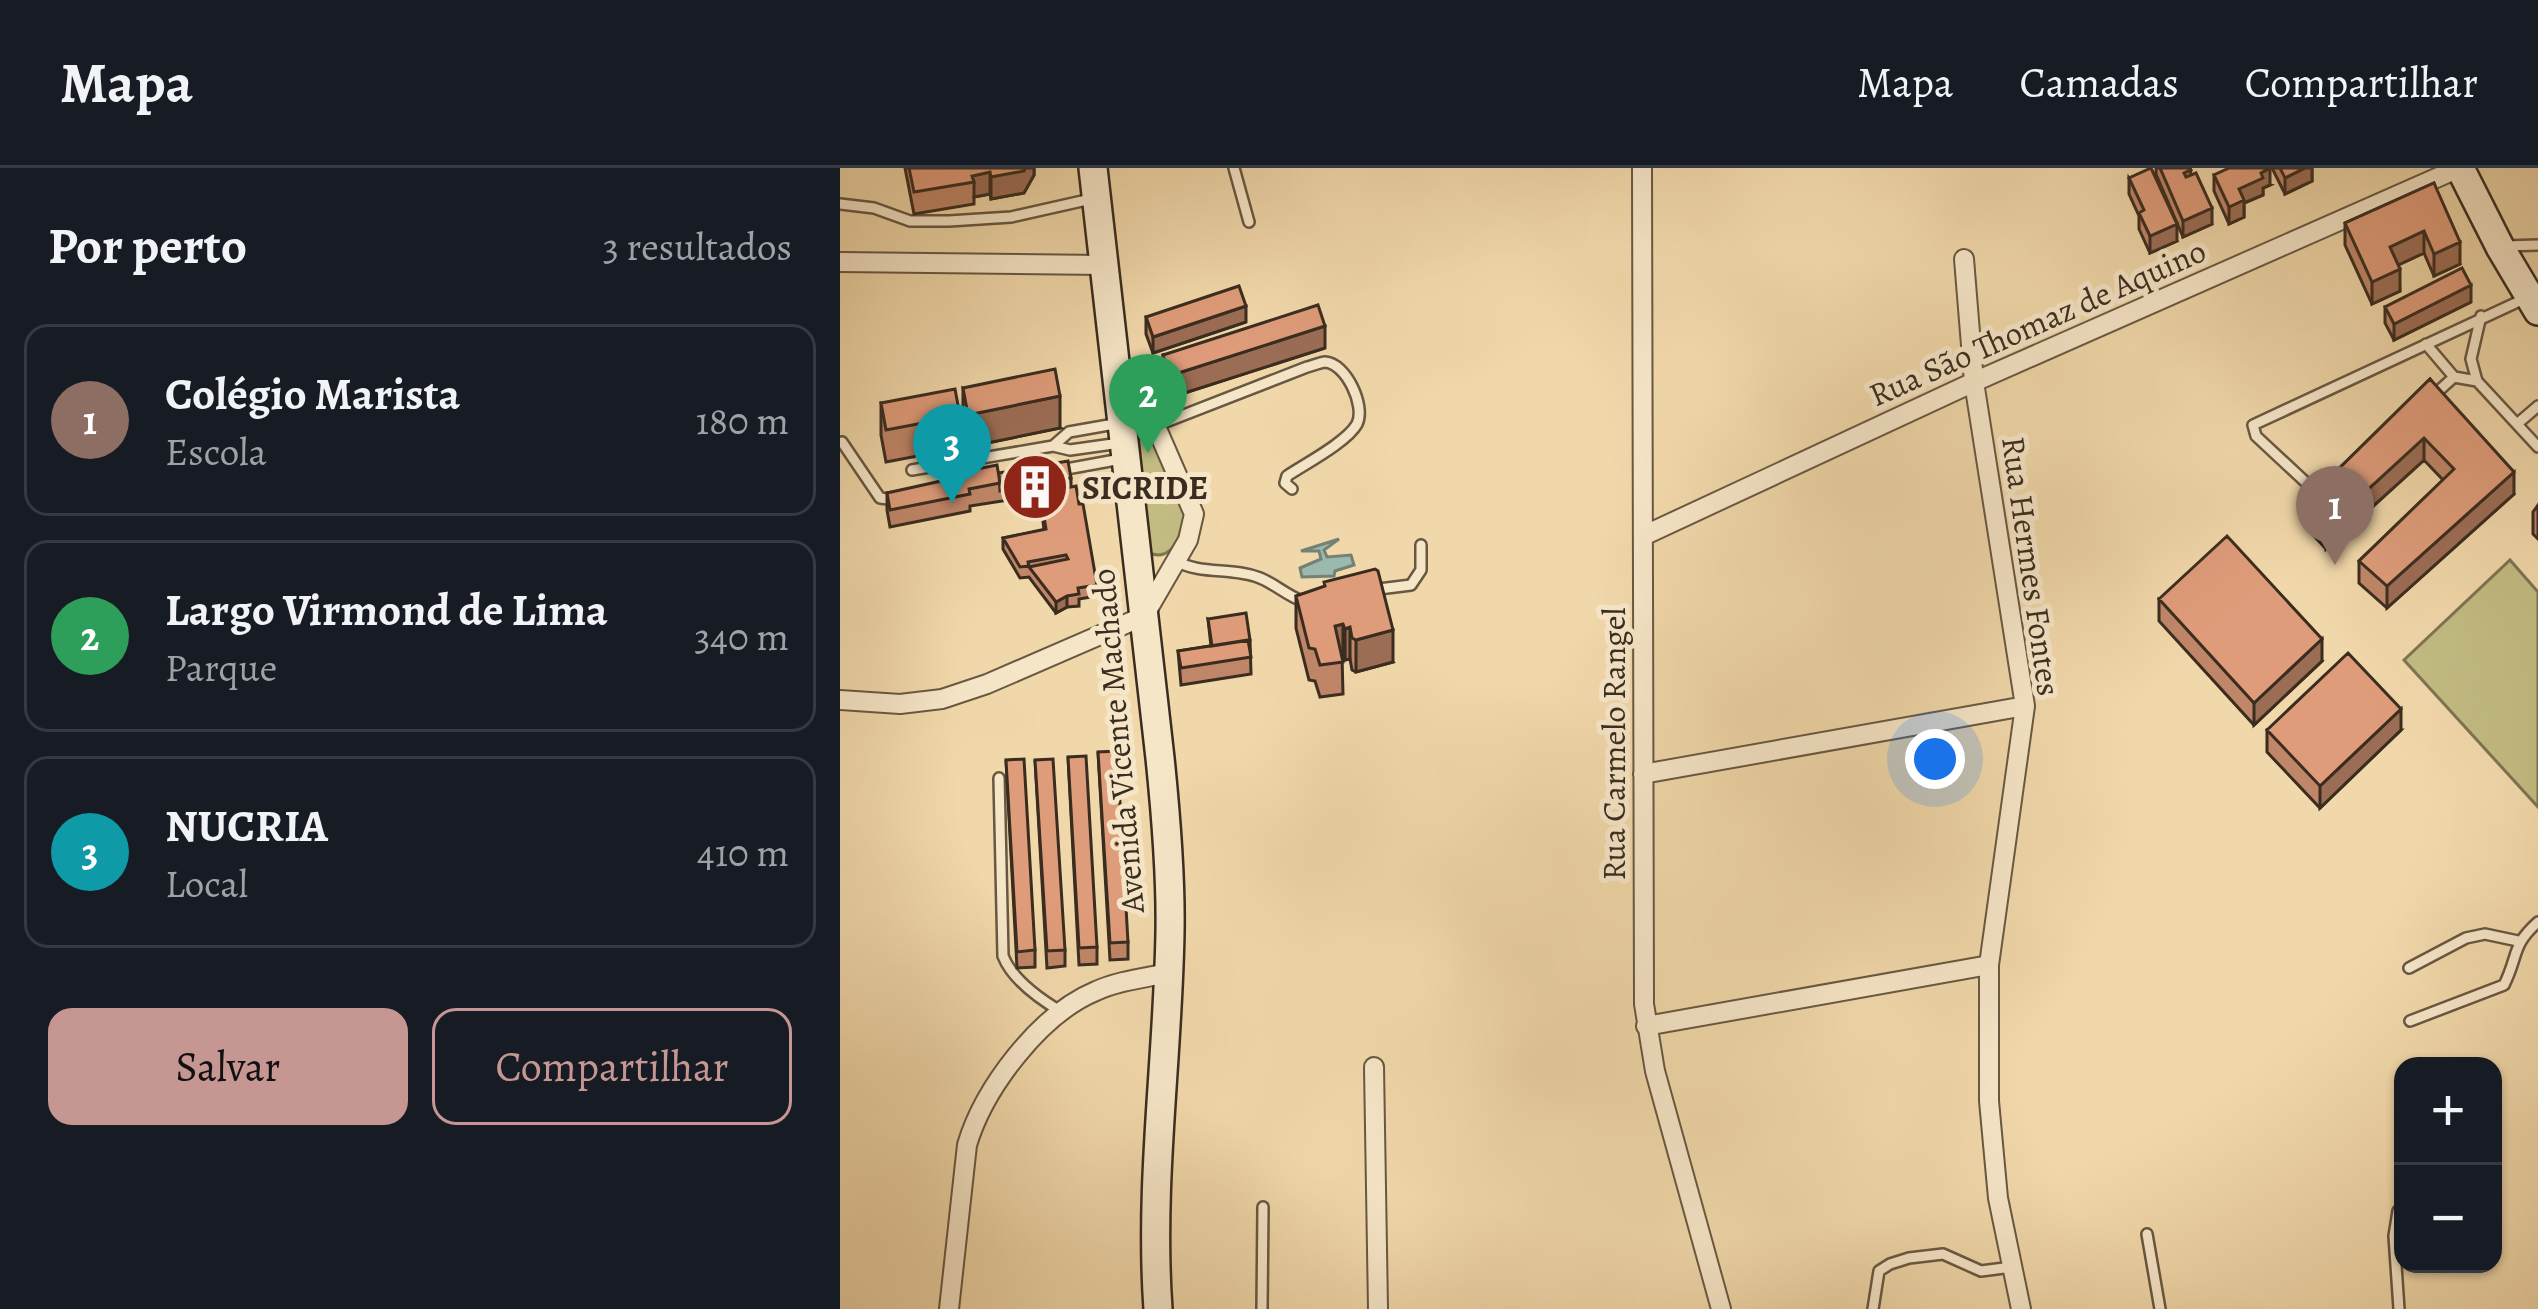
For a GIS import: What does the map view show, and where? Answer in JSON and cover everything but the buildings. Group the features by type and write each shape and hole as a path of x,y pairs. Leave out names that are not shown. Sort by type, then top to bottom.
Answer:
{"street":[{"name":"Avenida Vicente Machado","path":"1093,168 1104,265 1125,370 1124,441 1168,855 1168,973 1156,1198 1158,1309"},
{"name":"Rua Carmelo Rangel","path":"1642,168 1646,1026 1720,1309"},
{"name":"Rua São Thomaz de Aquino","path":"1642,536 1974,382 2459,168"},
{"path":"2459,168 2534,304"},
{"name":"Rua Hermes Fontes","path":"1964,259 1974,382 2025,706 1989,965 1989,1101 1998,1198 2021,1309"},
{"path":"840,262 1104,265"},
{"path":"840,700 920,703 962,694 1144,616 1192,533 1194,514 1157,425 1125,370"},
{"path":"1643,774 2025,706"},
{"path":"1646,1026 1989,965"},
{"path":"949,1309 964,1169 973,1126 990,1094 1019,1054 1062,1012 1096,991 1168,973"},
{"path":"1374,1066 1378,1309"}],"lane":[{"path":"1234,168 1249,222"},
{"path":"840,204 874,208 910,221 949,221 1011,217 1096,198"},
{"path":"2500,247 2538,244"},
{"path":"2335,482 2325,491 2314,490 2256,436 2253,425 2481,316 2534,304"},
{"path":"2481,316 2471,358 2477,381 2538,446"},
{"path":"2426,344 2454,377 2477,381"},
{"path":"1125,370 1193,355"},
{"path":"1157,425 1323,362 1332,363 1351,384 1360,416 1354,430 1296,470"},
{"path":"2423,404 2454,377"},
{"path":"2517,424 2538,406"},
{"path":"1053,446 1069,433 1124,441"},
{"path":"912,470 1053,446 1070,450 1124,441"},
{"path":"1048,472 1124,441"},
{"path":"842,442 880,498 893,501 915,496"},
{"path":"1363,591 1411,585 1421,570 1421,544"},
{"path":"1176,561 1189,568 1215,568 1263,579 1285,595 1311,604"},
{"path":"999,778 1003,956 1006,966 1062,1012"},
{"path":"2410,1021 2504,985 2514,965 2518,940 2538,922"},
{"path":"2409,968 2466,938 2485,934 2518,940"},
{"path":"1262,1309 1263,1207"},
{"path":"2147,1234 2160,1309"},
{"path":"1874,1309 1879,1270 1909,1258 1943,1254 1982,1271 2012,1267"},
{"path":"2397,1273 2399,1309"}],"shaded area":[{"path":"1133,396 1188,522 1163,554 1149,553 1129,398"},
{"path":"2510,560 2538,592 2538,807 2404,660"}],"water":[{"path":"1339,539 1324,550 1327,557 1351,555 1354,565 1335,571 1334,576 1302,577 1300,568 1321,559 1319,551 1301,551"}],"place":[{"name":"Largo Virmond de Lima","path":"1148,453"},
{"name":"SICRIDE","path":"1035,487"},
{"name":"NUCRIA","path":"952,503"},
{"name":"Colégio Marista","path":"2335,565"}]}
